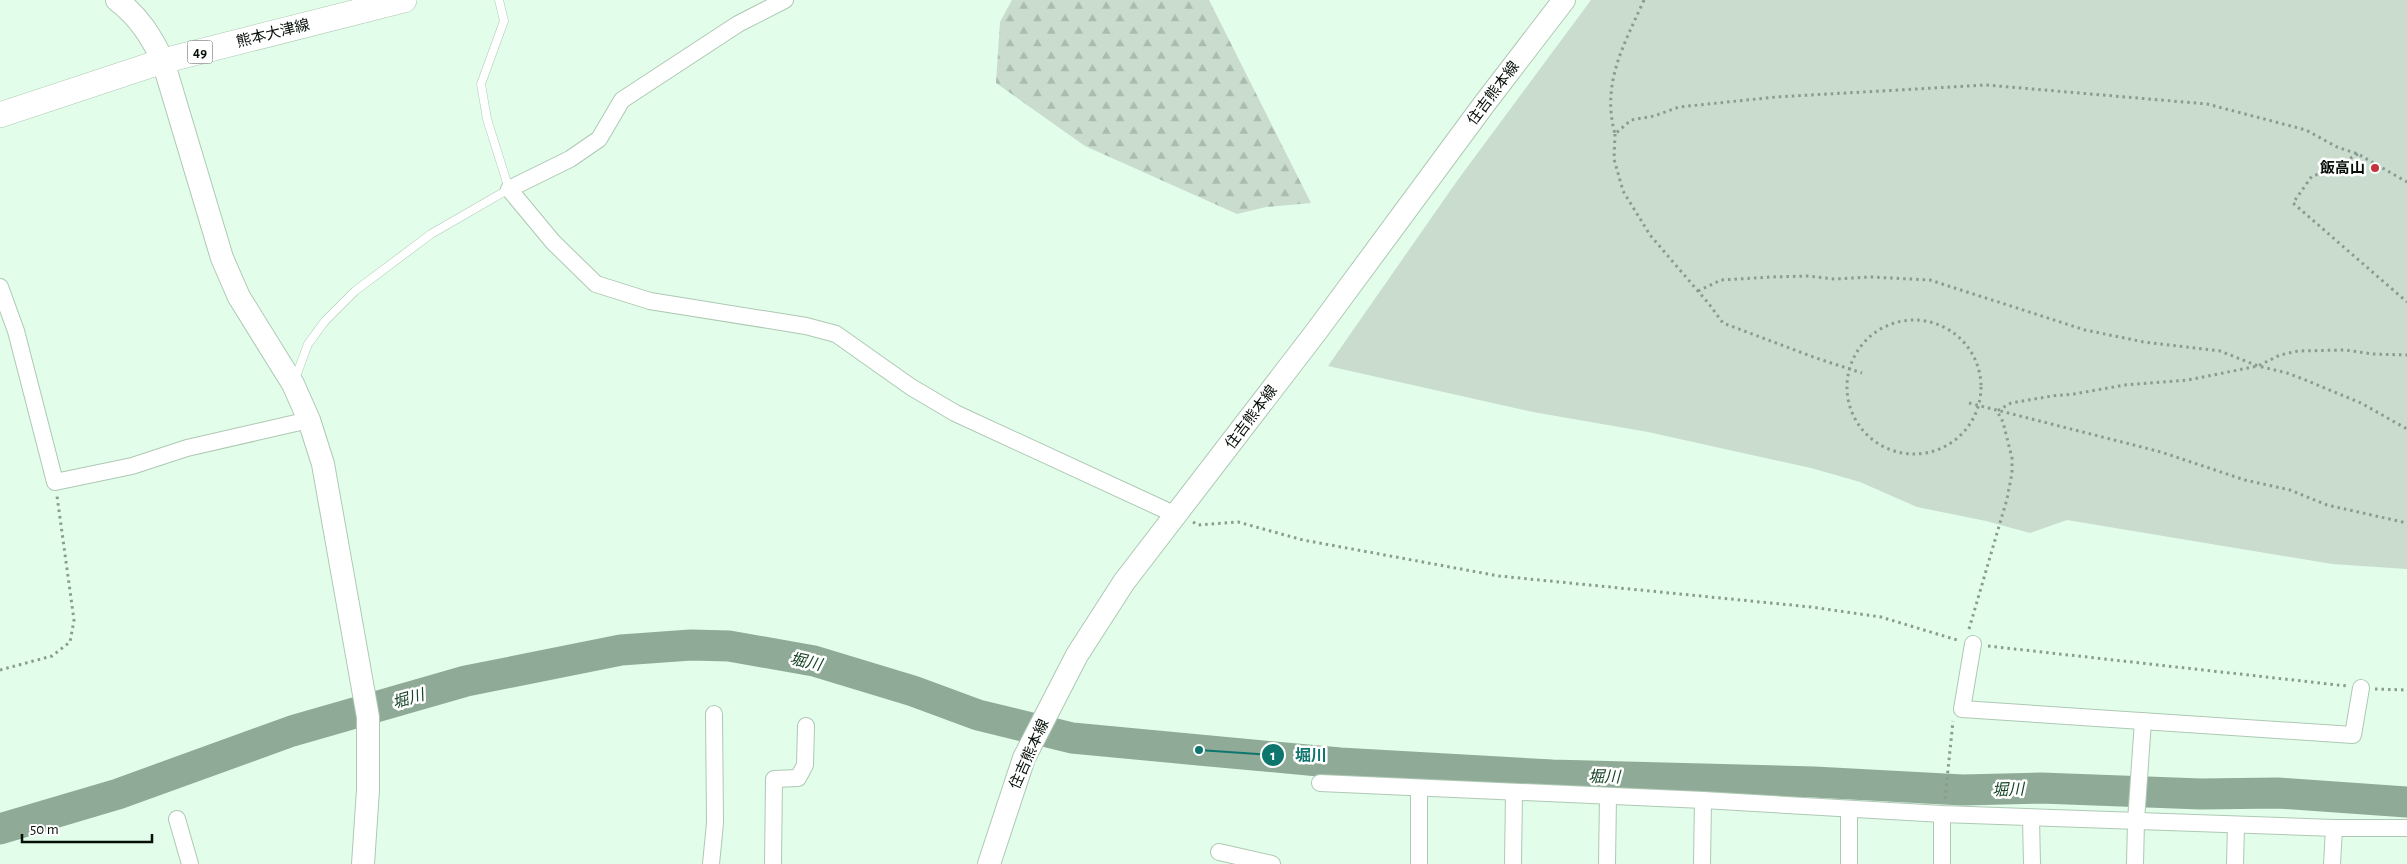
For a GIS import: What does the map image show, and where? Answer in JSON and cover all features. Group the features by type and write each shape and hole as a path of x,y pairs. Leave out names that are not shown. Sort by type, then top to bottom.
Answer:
{"main road":[{"path":"117,0 133,13 151,36 163,61 222,258 239,297 294,384 309,420 323,464 368,717 368,790 363,864"},
{"name":"熊本大津線","path":"0,115 163,61 404,0"},
{"name":"住吉熊本線","path":"989,864 1024,758 1077,655 1124,582 1564,0"}],"street":[{"path":"785,0 738,24 622,100 599,139 578,154 509,189 553,242 596,284 650,301 806,326 836,334 911,387 955,413 1176,515"},
{"path":"0,286 16,331 55,482 132,466 188,448 309,420"},
{"path":"1969,644 1962,709 2352,735 2361,688"},
{"path":"711,864 715,823 714,714"},
{"path":"2135,864 2143,721"},
{"path":"774,864 774,779 798,778 805,765 806,726"},
{"path":"1320,783 1703,800 1849,810 1943,807 2031,818 2334,828 2407,828"},
{"path":"1419,788 1419,864"},
{"path":"1513,864 1514,792"},
{"path":"1607,864 1608,796"},
{"path":"1702,864 1703,800"},
{"path":"1942,864 1943,807"},
{"path":"1849,810 1849,864"},
{"path":"2031,818 2032,864"},
{"path":"177,819 190,864"},
{"path":"2235,864 2236,825"},
{"path":"2332,864 2334,828"},
{"path":"1219,852 1272,864"}],"lane":[{"path":"294,384 308,344 325,321 355,291 431,234 509,189 487,119 481,84 504,22 498,0"}],"path":[{"path":"1644,0 1614,68 1609,113 1615,134 1614,159 1623,191 1650,235 1723,323 1862,373"},
{"path":"1615,134 1631,120 1688,106 1776,97 1986,85 2207,104 2306,130 2336,147 2358,154 2407,182"},
{"path":"2358,154 2323,173 2312,176 2293,203 2407,302"},
{"path":"1698,291 1721,280 1771,276 1807,276 1834,279 1871,277 1930,280 2065,325 2135,340 2220,352 2258,366 2287,373 2361,403 2407,429"},
{"path":"1916,320 1933,323 1949,330 1963,341 1973,356 1979,372 1981,389 1978,406 1968,426 1957,438 1943,447 1928,452 1911,454 1890,449 1871,438 1856,421 1847,390 1850,368 1862,345 1882,328 1898,322 1916,320"},
{"path":"1997,411 2011,403 2052,396 2188,380 2258,366 2280,355 2298,351 2345,350 2373,354 2407,355"},
{"path":"1969,404 2161,452 2245,480 2290,490 2327,505 2407,523"},
{"path":"1969,644 2012,473 2012,458 2003,422 1997,411"},
{"path":"0,670 52,656 70,642 74,620 55,482"},
{"path":"1176,515 1198,525 1238,522 1303,540 1499,576 1811,607 1881,617 1969,644 2278,677 2361,688 2407,690"},
{"path":"1943,807 1947,764"}],"green space":[{"path":"1012,0 1209,0 1311,203 1266,207 1237,214 1085,146 996,83 1000,22"},
{"path":"1591,0 2407,0 2407,569 2332,564 2067,520 2030,533 1986,521 1917,507 1860,482 1811,468 1648,432 1533,412 1328,366 1457,181"}],"waterway":[{"name":"堀川","path":"0,829 118,794 292,731 466,681 621,650 691,645 729,646 814,661 913,691 978,715 1072,738 1340,763 1552,775 1814,782 1963,790 2041,788 2201,794 2278,793 2407,802"}],"place":[{"name":"飯高山","path":"2375,168"},
{"name":"堀川","path":"1199,750"}]}
